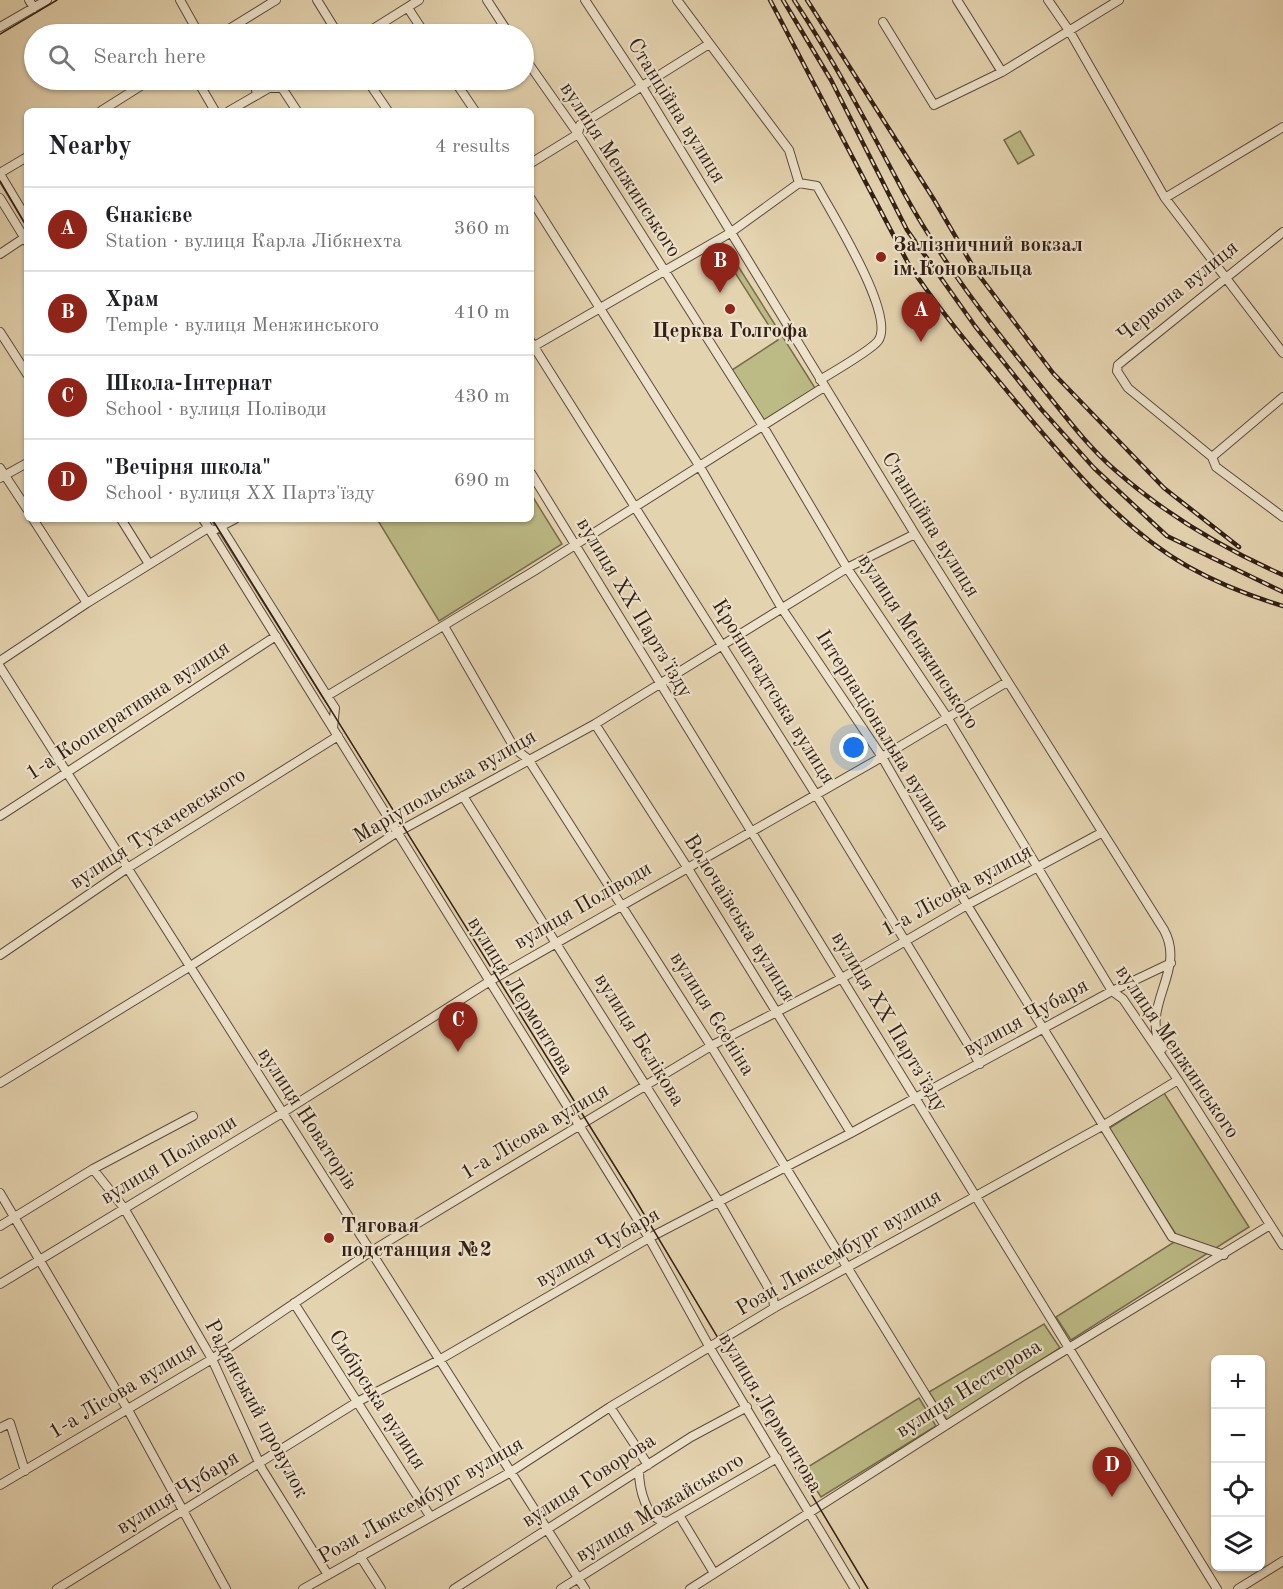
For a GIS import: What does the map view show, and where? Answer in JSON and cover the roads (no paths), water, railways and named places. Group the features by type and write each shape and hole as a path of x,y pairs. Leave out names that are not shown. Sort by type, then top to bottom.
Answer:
{"street":[{"path":"29,0 34,8"},
{"path":"0,27 46,0"},
{"path":"180,0 193,24"},
{"path":"239,24 276,0"},
{"path":"316,0 332,24"},
{"path":"382,24 419,0"},
{"path":"487,0 503,24"},
{"name":"Станційна вулиця","path":"585,0 641,85 822,384 1101,833 1164,930 1173,954 1154,1021 1156,1038 1178,1080"},
{"path":"677,0 789,150 799,183"},
{"path":"957,0 1002,72"},
{"path":"1048,0 1070,32 1166,198 1283,353"},
{"path":"883,22 934,105 1002,72 1119,0"},
{"path":"408,8 418,24"},
{"path":"534,161 578,134 580,125 709,44"},
{"name":"вулиця Менжинського","path":"534,71 578,134 763,426 847,568 947,717 1112,991 1123,999 1178,1080 1283,1245"},
{"path":"106,108 134,90"},
{"path":"203,90 213,108"},
{"path":"256,90 257,94"},
{"path":"234,108 265,90"},
{"path":"283,90 295,108"},
{"path":"374,90 386,108"},
{"path":"461,90 473,108"},
{"path":"1166,198 1283,127"},
{"path":"24,159 0,174 24,214"},
{"path":"327,696 444,626 763,426 878,342 883,329 868,283 817,186 799,183 730,233 534,344"},
{"path":"0,198 24,236"},
{"name":"Інтернаціональна вулиця","path":"534,204 700,467 781,607 882,757 967,905 1172,1237 1224,1255"},
{"name":"Червона вулиця","path":"1212,457 1128,388 1117,371 1118,365 1283,232"},
{"path":"0,254 24,240"},
{"path":"0,332 24,369"},
{"name":"Кронштадтська вулиця","path":"534,348 815,793 903,941 980,1064"},
{"path":"1283,397 1212,457 1216,467 1283,517"},
{"path":"24,464 2,474 24,505"},
{"name":"вулиця XX Партз'їзду","path":"534,478 1217,1589"},
{"path":"35,522 87,603"},
{"path":"122,522 150,564"},
{"name":"вулиця Лермонтова","path":"205,522 396,834 649,1238 710,1348 855,1589"},
{"path":"0,661 87,603 208,528 214,530 218,523 335,708 333,728"},
{"name":"Маріупольська вулиця","path":"0,1083 189,967 396,834 595,724 847,568 915,534"},
{"name":"вулиця Єсеніна","path":"444,626 515,749 528,759 622,904 945,1426"},
{"name":"1-а Кооперативна вулиця","path":"0,816 276,636"},
{"name":"вулиця Новаторів","path":"0,667 509,1473 585,1589"},
{"name":"вулиця Поліводи","path":"0,1284 282,1113 555,942 882,757 1007,681"},
{"name":"Волочаївська вулиця","path":"595,724 687,867 851,1133"},
{"name":"вулиця Тухачевського","path":"0,955 126,869 338,736"},
{"name":"вулиця Бєлікова","path":"463,796 719,1202 772,1296 774,1308"},
{"name":"1-а Лісова вулиця","path":"0,1485 212,1359 370,1252 711,1046 842,978 967,905 1101,833"},
{"name":"вулиця Чубаря","path":"57,1589 357,1402 439,1360 649,1238 851,1133 1112,991 1171,963"},
{"name":"Рози Люксембург вулиця","path":"303,1589 509,1473 610,1407 774,1308 1104,1125 1178,1080"},
{"path":"0,1226 93,1169 193,1116"},
{"name":"Радянський провулок","path":"93,1169 124,1208 212,1359 260,1462 328,1575"},
{"path":"0,1193 128,1410 181,1511 226,1589"},
{"name":"вулиця Нестерова","path":"690,1589 807,1512 1270,1225"},
{"name":"Сибірська вулиця","path":"294,1303 430,1516"},
{"path":"610,1407 648,1465"},
{"name":"вулиця Говорова","path":"454,1589 639,1470 747,1407"},
{"path":"0,1428 10,1423 25,1471"},
{"name":"вулиця Можайського","path":"561,1589 667,1522 777,1458"},
{"path":"639,1470 639,1490 649,1509 662,1522 667,1522"},
{"path":"679,1515 714,1573"},
{"path":"360,1556 381,1589"},
{"path":"1238,1589 1283,1561"}],"tram line":[{"path":"0,34 57,0"},
{"path":"0,181 24,222"},
{"path":"214,522 629,1189 868,1589"}],"railway":[{"path":"770,0 908,263 961,335 1036,425 1095,492 1162,550 1187,566 1222,583 1283,606"},
{"path":"783,0 831,80 907,230 975,326 1041,409 1094,468 1167,536 1283,592"},
{"path":"794,0 838,71 934,244 985,316 1076,429 1105,461 1154,501 1216,542 1283,575"},
{"path":"807,0 933,198 975,270 1053,373 1164,488 1239,547"}],"place":[{"name":"Залізничний вокзал ім.Коновальца","path":"881,257"},
{"name":"Храм","path":"720,293"},
{"name":"Церква Голгофа","path":"730,309"},
{"name":"Єнакієве","path":"921,342"},
{"name":"Школа-Інтернат","path":"458,1052"},
{"name":"Тяговая подстанция №2","path":"329,1238"},
{"name":"\"Вечірня школа\"","path":"1112,1497"}]}
